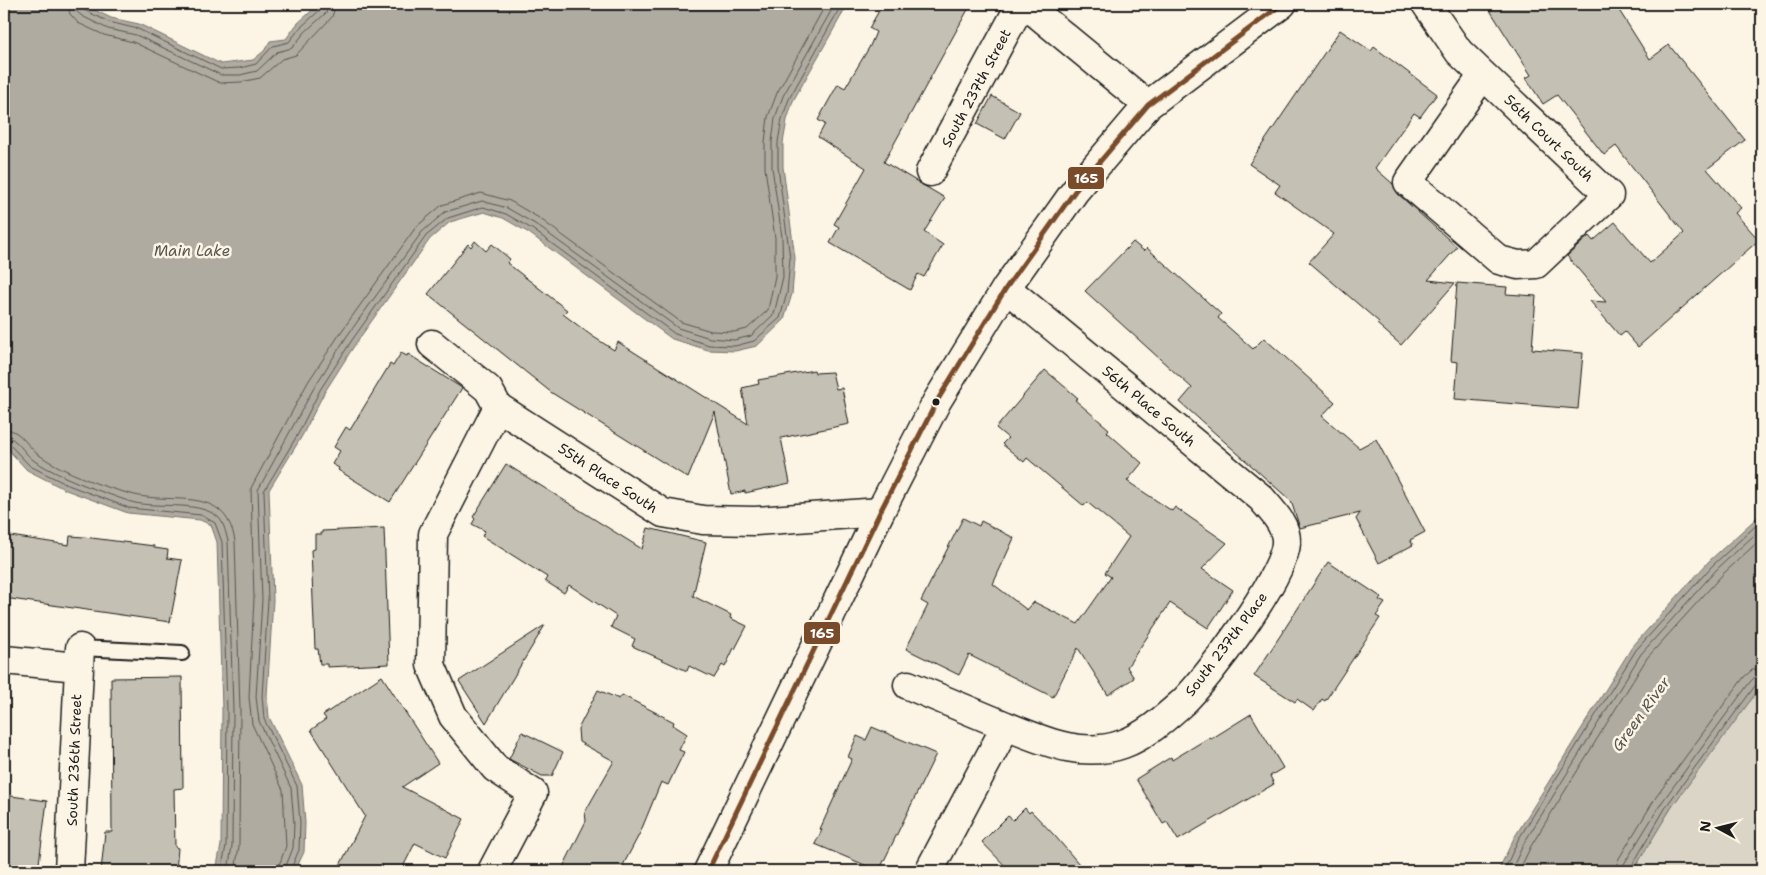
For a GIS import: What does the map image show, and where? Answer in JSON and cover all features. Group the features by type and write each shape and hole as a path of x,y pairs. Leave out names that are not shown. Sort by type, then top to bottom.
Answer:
{"street":[{"name":"South 237th Street","path":"930,172 1021,4"},
{"path":"1025,4 1148,105"},
{"path":"708,871 880,512 937,401 1006,288 1075,191 1148,105 1282,4"},
{"name":"56th Court South","path":"1426,4 1459,52 1609,195 1536,264 1518,265 1499,260 1408,182 1483,75"},
{"name":"56th Place South","path":"1006,288 1261,498 1277,516 1285,531"},
{"name":"55th Place South","path":"432,344 488,389 498,407 663,514 703,520 755,521 880,512"},
{"path":"492,871 533,792 495,768 453,716 431,665 433,534 498,407"},
{"name":"South 237th Place","path":"908,685 1050,744 1071,749 1096,750 1122,745 1145,733 1183,702 1206,676 1271,584 1283,560 1286,543 1285,531"},
{"path":"4,660 79,657"},
{"name":"South 236th Street","path":"69,871 79,657"},
{"path":"929,871 1006,726"}],"lane":[{"path":"79,657 182,653"}],"shaded area":[{"path":"1762,687 1762,871 1633,871 1662,823 1709,753 1743,708"}],"water":[{"name":"Main Lake","path":"4,4 82,4 111,18 139,24 221,64 253,60 264,51 270,41 286,39 297,24 319,4 848,4 793,101 787,120 783,143 783,167 795,258 792,294 784,320 757,346 735,351 708,350 672,339 529,233 503,218 484,212 450,222 430,239 356,343 324,393 302,436 269,490 273,600 267,696 269,717 302,785 305,823 304,852 295,871 216,871 221,845 222,710 217,542 211,525 200,520 128,513 66,490 27,470 4,445"},
{"name":"Green River","path":"1762,513 1762,685 1671,808 1633,871 1498,871 1514,838 1632,647 1709,561"}],"building":[{"path":"883,4 971,4 884,162 945,198 924,232 943,245 924,277 918,274 910,290 830,243 839,227 834,224 866,168 818,137 825,124 818,120 838,84 845,88 870,46 876,32 869,28"},
{"path":"1486,4 1615,4 1650,59 1669,45 1745,140 1707,169 1741,208 1735,213 1759,240 1638,347 1625,332 1620,336 1590,301 1606,302 1567,256 1589,236 1593,241 1615,222 1650,263 1684,233 1616,146 1604,155 1557,95 1543,104 1526,78 1531,75"},
{"path":"1340,30 1371,51 1374,47 1437,94 1420,117 1414,113 1375,168 1393,184 1398,194 1457,247 1428,280 1455,283 1401,345 1377,324 1379,322 1309,262 1334,234 1275,192 1280,185 1249,164"},
{"path":"992,96 1020,112 1005,139 977,124"},
{"path":"475,241 486,251 492,244 510,259 507,263 567,310 563,314 592,336 614,350 618,342 748,424 742,388 759,384 758,380 814,370 815,373 832,372 836,389 842,388 849,424 781,438 790,483 745,493 745,491 731,494 715,412 688,478 552,393 428,294 468,244 471,247"},
{"path":"1133,242 1144,251 1147,248 1221,314 1218,318 1253,349 1264,338 1335,402 1322,416 1359,448 1376,439 1425,532 1410,540 1413,545 1379,563 1356,519 1360,513 1300,528 1291,501 1180,402 1192,388 1085,291"},
{"path":"1457,283 1507,287 1506,294 1536,296 1532,349 1583,353 1578,409 1455,399 1458,362 1451,361"},
{"path":"401,353 407,356 408,354 462,388 390,502 338,470 339,468 332,464 340,451 334,447 346,427 350,430 390,364 393,366"},
{"path":"1045,370 1078,398 1075,400 1109,429 1107,432 1142,463 1127,481 1172,511 1175,507 1227,543 1202,569 1233,590 1208,628 1170,603 1127,667 1134,678 1108,695 1078,648 1053,697 969,655 959,675 906,649 928,605 921,601 963,518 979,526 981,521 1014,538 993,584 1027,610 1034,602 1078,624 1111,577 1105,573 1129,537 1087,502 1084,506 1027,458 1024,462 1002,444 1008,438 996,428"},
{"path":"506,464 642,549 648,528 706,542 693,596 731,615 730,618 747,626 725,667 722,665 714,678 689,666 687,671 632,646 635,639 611,627 616,616 569,585 564,593 545,581 547,577 482,536 485,531 472,524 475,519 473,517"},
{"path":"384,528 389,664 327,667 327,664 320,664 318,649 315,649 311,550 315,549 315,534 322,534 322,531"},
{"path":"4,535 69,545 70,536 84,537 154,546 154,548 168,550 167,558 182,560 170,622 4,598"},
{"path":"1328,562 1381,597 1379,600 1385,603 1376,616 1380,618 1325,701 1322,699 1314,711 1297,699 1295,702 1254,676"},
{"path":"545,625 486,723 459,681"},
{"path":"382,676 438,763 402,787 464,819 445,858 415,843 401,871 337,871 365,816 311,730 326,719 323,715"},
{"path":"182,677 183,788 174,789 175,847 178,848 176,871 101,871 105,832 112,832 111,678"},
{"path":"598,690 619,699 622,695 674,722 673,725 687,734 679,750 684,752 668,785 661,782 640,833 620,871 561,871 586,821 585,812 614,761 579,742 578,729"},
{"path":"1251,714 1283,768 1270,776 1274,784 1178,840 1167,822 1163,824 1136,779 1171,757 1172,760 1210,737 1211,739"},
{"path":"872,727 936,754 879,871 815,844 852,759 848,757 857,736 866,740"},
{"path":"522,732 563,752 552,776 542,776 509,759"},
{"path":"4,795 47,801 38,871 4,871"},
{"path":"1025,808 1029,813 1031,811 1055,836 1085,871 1010,871 982,842 1008,816 1013,820"}],"transit line":[{"name":"165","path":"708,871 880,512 937,401 1006,288 1075,191 1148,105 1282,4"}]}
